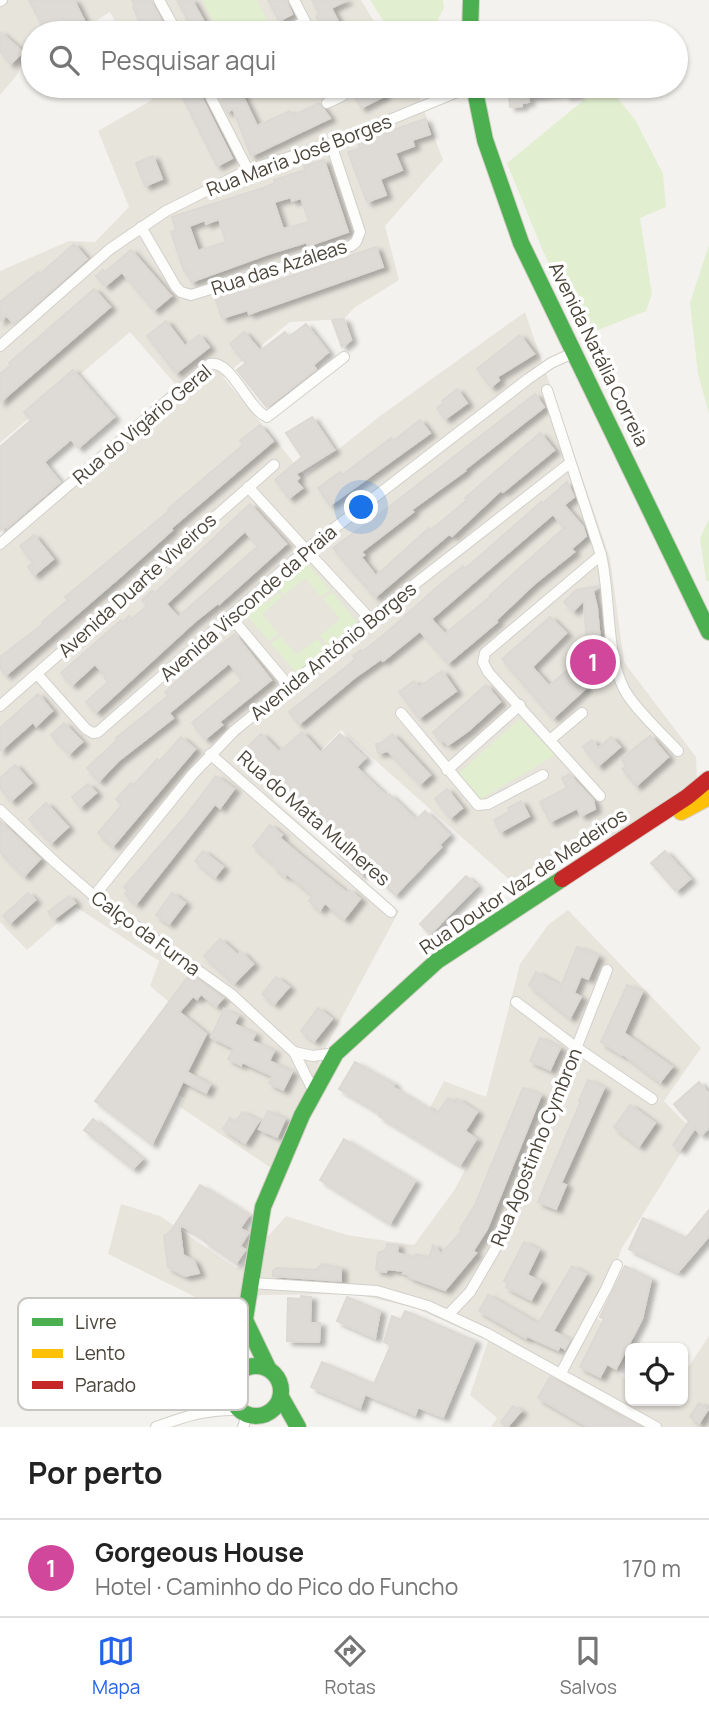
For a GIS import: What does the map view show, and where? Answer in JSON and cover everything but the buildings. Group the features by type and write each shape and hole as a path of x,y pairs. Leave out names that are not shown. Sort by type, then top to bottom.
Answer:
{"street":[{"path":"159,0 170,21"},
{"path":"294,0 304,21"},
{"path":"470,21 471,0"},
{"path":"211,98 248,170"},
{"path":"327,103 338,98"},
{"name":"Rua Maria José Borges","path":"0,346 110,249 194,196 248,170 331,144 440,98"},
{"name":"Avenida Natália Correia","path":"476,98 485,140 513,222 709,632"},
{"name":"Rua das Azáleas","path":"141,227 176,287 191,295 351,246 360,232 331,144"},
{"name":"Avenida Visconde da Praia","path":"37,674 86,729 93,733 103,729 306,550 528,379 551,363 575,352"},
{"name":"Rua do Vigário Geral","path":"0,544 210,364 224,366 258,411 267,418 344,357"},
{"path":"547,390 601,555 618,676 626,692 678,751"},
{"name":"Avenida António Borges","path":"94,896 210,754 289,685 570,463"},
{"name":"Avenida Duarte Viveiros","path":"0,706 274,465"},
{"path":"248,487 371,620"},
{"path":"600,796 485,668 483,662 485,653 601,555"},
{"path":"230,616 289,685"},
{"path":"447,770 520,705"},
{"path":"401,713 478,805 483,806 543,775"},
{"path":"551,739 582,713"},
{"name":"Rua do Mata Mulheres","path":"210,754 391,912"},
{"name":"Rua Doutor Vaz de Medeiros","path":"318,1096 336,1053 437,961 687,797 709,779"},
{"name":"Rua Doutor Vaz de Medeiros","path":"318,1096 351,1049 442,966 709,797"},
{"name":"Calço da Furna","path":"0,810 94,896 231,994 295,1052 318,1096"},
{"name":"Rua Agostinho Cymbron","path":"448,1315 470,1292 501,1238 607,970"},
{"path":"516,1002 652,1099"},
{"path":"295,1052 313,1056 336,1053"},
{"path":"248,1304 263,1207 318,1096"},
{"path":"561,1373 617,1265"},
{"path":"252,1283 377,1291 428,1306 561,1373 656,1427"},
{"path":"248,1326 268,1368 280,1381 281,1397 298,1427"},
{"path":"248,1369 251,1366 268,1368"},
{"path":"248,1417 277,1406 281,1397"},
{"path":"194,1413 198,1410"},
{"path":"156,1427 194,1413 218,1410 288,1427"}],"shaded area":[{"path":"0,0 361,0 374,21 115,21 110,12 96,21 21,21 21,67 0,95"},
{"path":"151,98 419,98 443,160 385,226 399,280 354,308 344,319 290,322 223,377 305,476 380,416 525,312 610,558 624,662 696,757 697,779 621,831 512,882 341,730 273,799 399,911 325,1049 274,1170 180,1107 184,1098 177,1094 207,1034 150,986 159,961 76,907 27,950 0,922 0,539 176,385 130,332 0,443 0,271 69,241 95,242 129,207 98,131 152,100"},
{"path":"568,910 701,1048 664,1101 694,1132 622,1248 596,1318 635,1339 633,1343 625,1343 625,1359 618,1373 625,1378 625,1406 688,1406 688,1368 709,1336 709,1427 491,1427 497,1418 470,1395 488,1341 415,1308 355,1294 260,1295 248,1306 248,1298 197,1298 108,1254 121,1204 160,1216 236,1268 242,1266 286,1216 347,1235 414,1245 455,1189 480,1140 430,1108 444,1081 486,1097 520,964 548,925"}],"green space":[{"path":"202,0 257,0 267,21 213,21"},
{"path":"370,0 443,0 444,8 437,21 383,21"},
{"path":"586,98 618,98 636,121 663,174 666,207 640,218 652,294 646,311 583,336 543,251 507,163"},
{"path":"709,245 709,414 698,374 690,303"},
{"path":"709,519 709,581 706,581 700,538"},
{"path":"306,562 330,590 321,597 305,578 284,595 277,587"},
{"path":"332,592 357,622 328,646 320,636 340,619 323,599"},
{"path":"278,593 282,597 262,614 278,633 269,641 246,614 262,600 266,603"},
{"path":"280,636 297,655 317,639 326,648 297,673 271,644"},
{"path":"520,719 555,755 481,799 459,773"}],"traffic: fast":[{"path":"470,21 471,0"},
{"path":"476,98 485,140 521,243 709,632"},
{"path":"248,1300 263,1207 302,1115 336,1053 437,961 562,879"},
{"path":"248,1326 268,1368"},
{"path":"248,1368 266,1368 274,1373 281,1391"},
{"path":"240,1410 256,1416 266,1414 274,1409 281,1391"},
{"path":"281,1397 298,1427"}],"traffic: slow":[{"path":"681,812 709,797"}],"traffic: jam":[{"path":"562,879 687,797 709,779"}],"place":[{"name":"Gorgeous House","path":"593,662"}]}
